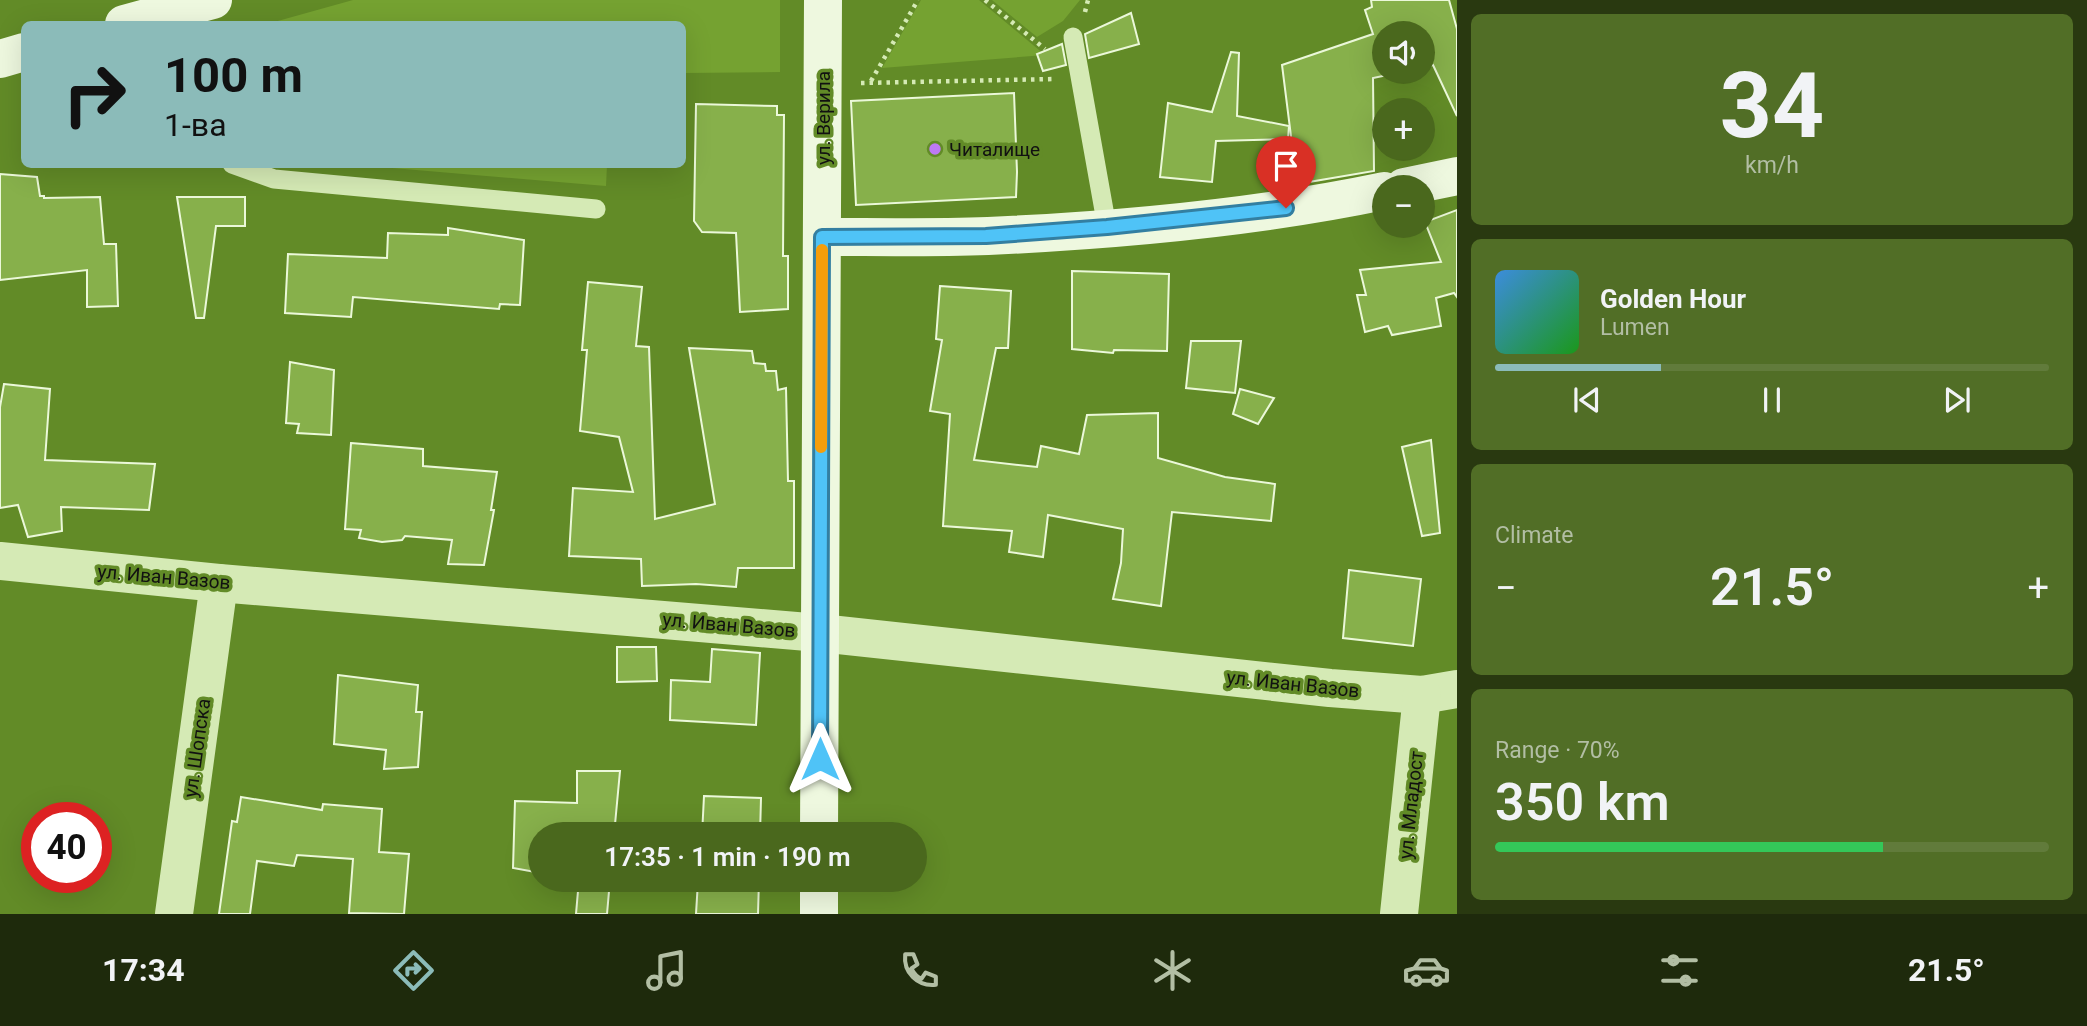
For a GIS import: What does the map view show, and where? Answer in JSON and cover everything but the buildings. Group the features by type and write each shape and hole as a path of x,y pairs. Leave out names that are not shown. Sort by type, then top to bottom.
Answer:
{"street":[{"name":"ул. Верила","path":"819,822 823,0"},
{"path":"141,21 210,9"},
{"path":"0,59 21,53"},
{"path":"1435,181 1457,176"},
{"path":"822,237 986,236 1107,227 1332,202 1372,194"},
{"name":"ул. Иван Вазов","path":"0,561 219,583 820,633 1316,687 1440,692"},
{"name":"ул. Шопска","path":"174,914 219,583"},
{"name":"ул. Младост","path":"1399,914 1440,692"},
{"path":"819,892 819,914"}],"lane":[{"path":"1073,37 1107,227"},
{"path":"243,168 274,179 596,209"}],"path":[{"path":"871,82 918,0"},
{"path":"985,0 1082,78"},
{"path":"860,83 1082,78"}],"green space":[{"path":"353,0 780,0 780,72 686,73 686,21 278,21"},
{"path":"921,0 979,0 1045,55 882,68"},
{"path":"992,0 1080,0 1063,21 1037,37"},
{"path":"393,168 607,168 606,186"}],"slow traffic":[{"path":"821,447 822,250"}],"place":[{"name":"Читалище","path":"935,149"}],"route":[{"path":"820,759 822,237 986,236 1107,227 1286,208"}]}
